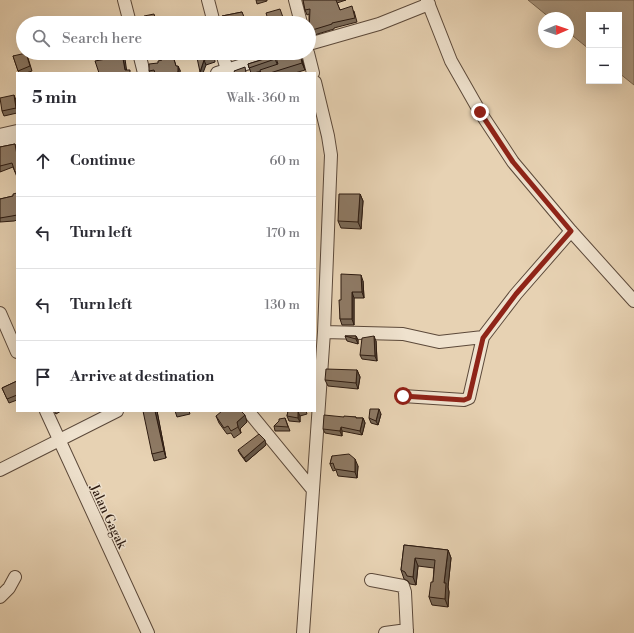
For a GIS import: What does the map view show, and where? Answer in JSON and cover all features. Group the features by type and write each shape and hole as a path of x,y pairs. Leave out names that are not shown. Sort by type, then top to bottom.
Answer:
{"street":[{"path":"117,0 121,16"},
{"path":"124,0 128,16"},
{"path":"208,0 212,16"},
{"path":"295,0 299,16"},
{"path":"316,42 379,24 428,2 451,61 480,112 513,162 571,231 634,301"},
{"path":"133,60 137,72"},
{"path":"141,60 144,72"},
{"path":"223,60 224,72 260,60"},
{"path":"310,60 313,72"},
{"path":"303,633 324,332 321,274 331,155 316,86"},
{"path":"0,136 16,131"},
{"path":"0,144 16,139"},
{"path":"403,396 464,400 469,398 483,338 516,294 571,231"},
{"path":"0,313 16,350"},
{"path":"324,332 403,334 439,342 483,338"},
{"name":"Jalan Gagak","path":"46,412 148,633"},
{"path":"0,470 114,412"},
{"path":"249,412 313,490"},
{"path":"0,597 9,588 15,577"},
{"path":"371,580 403,586 405,592 407,631 385,633"}],"shaded area":[{"path":"528,0 634,0 634,85 622,75 622,12 586,12 586,47 574,37 574,12 543,12"}],"building":[{"path":"303,0 336,0 340,10 352,6 355,18 332,23 316,29 316,16 310,16 310,9 305,10"},
{"path":"280,9 283,16 267,16 266,13"},
{"path":"242,12 244,16 222,16"},
{"path":"154,14 155,16 144,16"},
{"path":"16,55 16,60 28,60 30,66 18,71 13,56"},
{"path":"123,60 125,70 130,70 130,72 99,72 95,61"},
{"path":"174,60 176,66 178,66 178,72 149,71 149,64 158,63 158,61"},
{"path":"197,60 204,60 200,72"},
{"path":"261,60 272,60 249,68 248,64"},
{"path":"277,60 301,60 302,63 273,72 261,72 260,70 278,64"},
{"path":"245,67 246,72 234,72"},
{"path":"14,95 16,108 2,111 0,98"},
{"path":"15,144 16,172 12,163 0,166 0,147"},
{"path":"16,193 16,215 0,218 0,199 13,196 13,194"},
{"path":"339,194 360,194 358,222 338,221"},
{"path":"341,274 361,275 362,292 352,292 352,319 340,319 339,300 341,300"},
{"path":"345,336 356,336 356,339"},
{"path":"374,336 375,356 360,355 362,338"},
{"path":"326,369 357,370 356,383 325,380"},
{"path":"16,381 16,395 7,399 2,388"},
{"path":"370,409 379,409 376,421 369,418"},
{"path":"143,412 155,412 164,451 152,454"},
{"path":"221,412 242,412 245,415 237,422 238,427 231,431 228,426 224,428 216,416"},
{"path":"288,412 298,412 298,418 287,416"},
{"path":"324,415 363,418 360,431 341,427 340,431 323,429"},
{"path":"285,418 288,427 274,426 279,419"},
{"path":"259,434 265,440 244,458 238,450"},
{"path":"349,454 355,459 355,472 335,469 333,463 330,464 332,456"},
{"path":"404,545 448,550 444,583 446,583 445,599 429,597 431,582 433,582 435,560 415,558 413,577 407,576 405,572 401,570"}],"route":[{"path":"403,396 467,400 470,396 483,338 516,294 571,231 513,162 480,112"}]}
